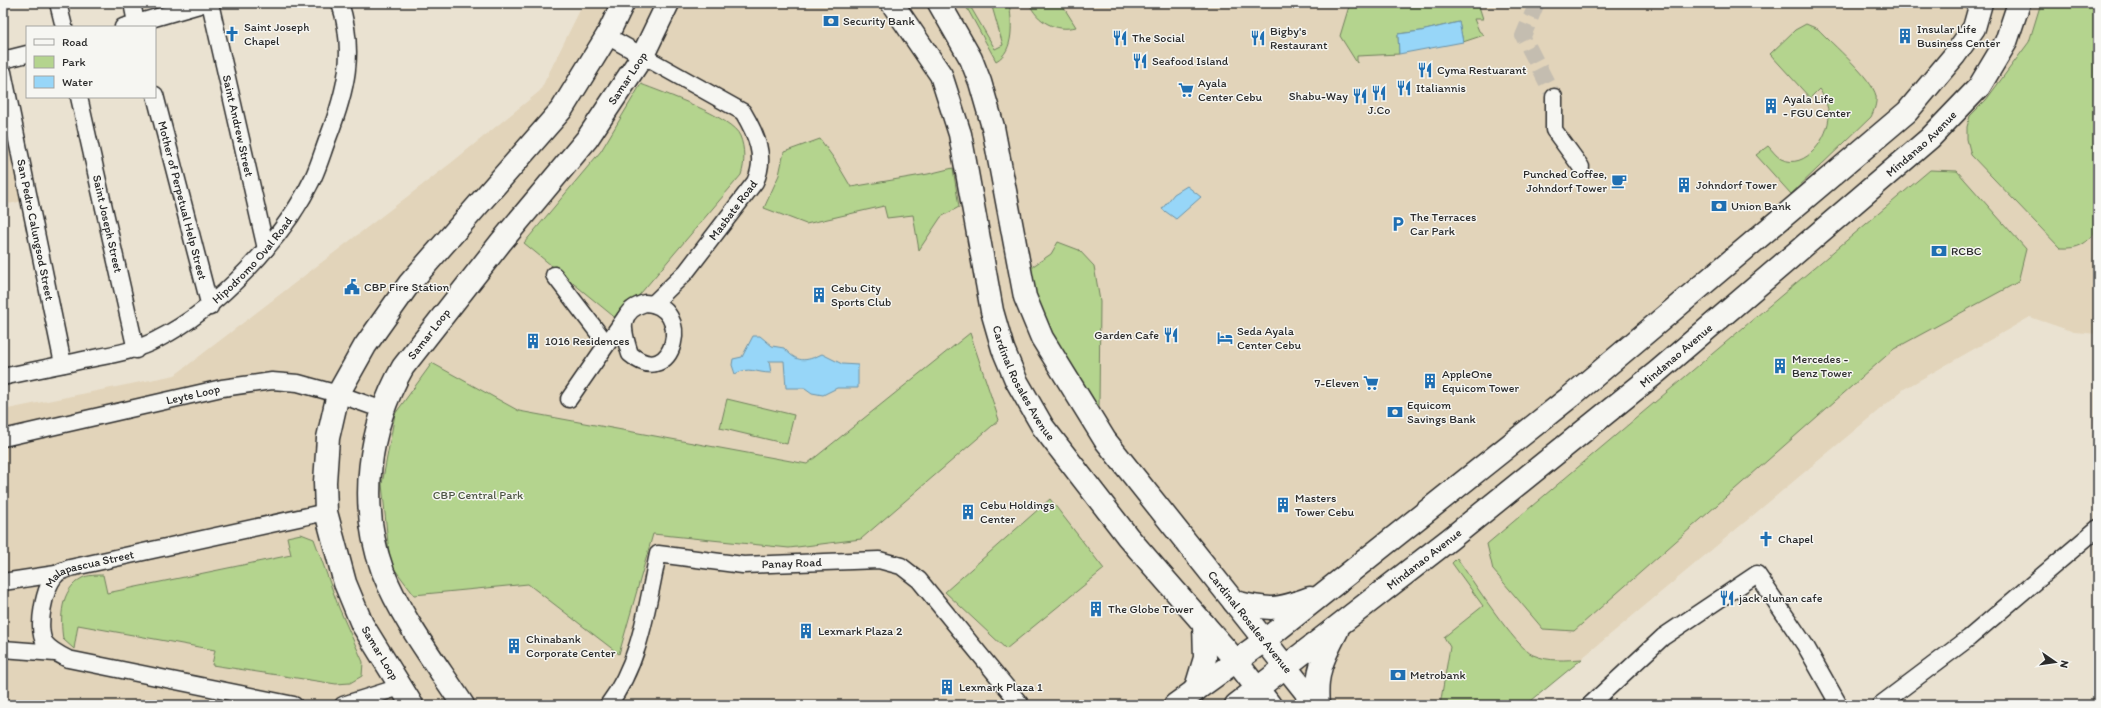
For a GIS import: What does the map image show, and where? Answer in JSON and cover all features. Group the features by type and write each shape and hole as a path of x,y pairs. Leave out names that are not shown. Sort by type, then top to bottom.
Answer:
{"street":[{"path":"58,3 64,26"},
{"path":"132,3 132,26 206,3"},
{"name":"Saint Andrew Street","path":"210,3 266,249"},
{"name":"Hipodromo Oval Road","path":"3,377 136,350 160,339 210,307 266,249 290,217 313,178 341,104 348,73 349,48 340,3"},
{"name":"Samar Loop","path":"412,705 362,624 345,583 326,512 325,482 328,438 338,394 365,346 409,284 562,109 607,36 624,3"},
{"name":"Samar Loop","path":"463,705 404,614 384,572 374,539 370,508 369,476 374,446 383,410 391,389 403,367 501,242 587,139 643,55 668,3"},
{"name":"Cardinal Rosales Avenue","path":"892,3 941,75 960,134 992,311 1003,349 1016,380 1043,427 1128,537 1236,661 1264,697"},
{"name":"Cardinal Rosales Avenue","path":"939,3 971,59 980,82 993,127 1025,297 1042,338 1105,440 1317,705"},
{"path":"1175,705 1265,640 1570,398 1907,112 1954,56 1974,28 1982,3"},
{"name":"Mindanao Avenue","path":"1287,666 1657,372 1930,138 1979,86 2006,42 2019,3"},
{"name":"Masbate Road","path":"607,36 743,112 755,132 760,152 760,173 755,182 686,272 653,304"},
{"path":"3,60 26,54"},
{"name":"San Pedro Calungsod Street","path":"3,72 63,364"},
{"path":"1554,97 1554,130 1581,167"},
{"name":"Saint Joseph Street","path":"79,98 136,350"},
{"name":"Mother of Perpetual Help Street","path":"156,98 210,307"},
{"path":"554,275 606,343"},
{"path":"569,399 606,343 625,318 637,306 653,304 661,307 667,313 671,320 674,340 672,349 668,356 661,361 644,363 630,354 623,327 625,318"},
{"name":"Leyte Loop","path":"3,438 222,388 272,381 298,383 338,394 383,410"},
{"name":"Malapascua Street","path":"294,705 68,659 56,653 44,642 41,627 47,589 56,574 70,568 326,512"},
{"path":"1880,705 1969,638 2098,528"},
{"name":"Panay Road","path":"608,705 623,681 638,644 658,554 743,565 879,560 901,566 918,580 1021,705"},
{"path":"3,582 56,574"},
{"path":"1590,705 1663,637 1757,574 1804,645 1839,705"},
{"path":"1234,602 1268,609 1288,606 1323,594"},
{"path":"1195,691 1205,658 1204,624"},
{"path":"1317,705 1316,684 1324,656 1340,624"},
{"path":"3,649 56,653"},
{"path":"1236,705 1264,697 1287,666"},
{"path":"343,705 400,687"}],"shaded area":[{"path":"579,3 2098,3 2098,334 2074,332 2030,317 1904,389 1526,705 3,705 3,410 175,375 451,163 540,91 582,6"},
{"path":"3,110 23,201 3,205"}],"green space":[{"path":"991,3 1009,3 1011,18 1011,35 1009,43 1002,56 996,61 967,8 970,6 995,49 1003,45"},
{"path":"1029,3 1061,3 1076,27 1061,28 1048,24 1032,10"},
{"path":"1350,3 1478,3 1483,19 1474,19 1479,31 1484,35 1463,42 1459,22 1421,31 1398,34 1399,54 1357,56 1357,63 1340,36"},
{"path":"2041,3 2098,3 2098,230 2082,245 2073,248 2060,248 1971,155 1967,139 1967,127 1970,116 1986,100 2029,42"},
{"path":"1806,24 1818,29 1851,61 1868,80 1876,96 1876,101 1871,117 1791,194 1756,155 1768,146 1781,159 1790,161 1799,160 1814,150 1825,133 1829,115 1826,101 1819,89 1810,98 1770,54 1795,30"},
{"path":"641,84 711,113 735,129 740,136 743,145 744,161 741,175 618,320 524,243 601,151"},
{"path":"820,139 835,160 851,187 928,174 953,168 959,207 941,217 919,250 913,215 887,218 884,206 806,224 764,208 779,175 784,152"},
{"path":"1930,170 1957,171 2026,249 2018,282 1894,349 1574,631 1543,629 1493,570 1487,544"},
{"path":"1058,242 1079,250 1094,266 1100,301 1099,406 1097,408 1046,322 1036,298 1029,272 1033,266 1051,254"},
{"name":"CBP Central Park","path":"970,333 999,420 861,539 789,548 653,534 619,654 528,584 414,595 390,563 382,484 395,414 432,363 519,411 807,464"},
{"path":"727,399 794,415 787,444 720,428"},
{"path":"1050,499 1104,569 1006,649 945,592"},
{"path":"301,534 314,539 339,608 363,662 362,676 350,683 336,684 212,665 215,650 78,625 74,649 63,639 63,605 69,590 75,583 84,577 103,575 107,593 291,555 287,537"},
{"path":"1457,558 1505,626 1525,650 1533,655 1545,659 1582,659 1526,705 1440,705 1450,647 1444,637 1483,606 1452,563"}],"water":[{"path":"1459,22 1463,42 1399,54 1398,34 1421,31"},
{"path":"1187,186 1201,197 1176,219 1162,209 1174,194"},
{"path":"753,336 760,336 772,346 784,348 797,359 811,359 822,354 842,364 858,365 858,388 837,388 823,395 812,393 805,388 786,388 784,361 769,361 771,373 744,370 735,374 732,365 733,359 742,357"}],"tunnel":[{"path":"1537,3 1523,36 1554,97"}],"place":[{"name":"Security Bank","path":"831,21"},
{"name":"Saint Joseph Chapel","path":"232,34"},
{"name":"Insular Life Business Center","path":"1905,36"},
{"name":"The Social","path":"1120,38"},
{"name":"Bigby's Restaurant","path":"1258,38"},
{"name":"Seafood Island","path":"1140,61"},
{"name":"Cyma Restuarant","path":"1425,70"},
{"name":"Italiannis","path":"1404,88"},
{"name":"Ayala Center Cebu","path":"1186,90"},
{"name":"J.Co","path":"1379,93"},
{"name":"Shabu-Way","path":"1360,96"},
{"name":"Ayala Life - FGU Center","path":"1771,106"},
{"name":"Punched Coffee, Johndorf Tower","path":"1619,181"},
{"name":"Johndorf Tower","path":"1684,185"},
{"name":"Union Bank","path":"1719,206"},
{"name":"The Terraces Car Park","path":"1398,224"},
{"name":"RCBC","path":"1939,251"},
{"name":"CBP Fire Station","path":"352,287"},
{"name":"Cebu City Sports Club","path":"819,295"},
{"name":"Garden Cafe","path":"1171,335"},
{"name":"Seda Ayala Center Cebu","path":"1225,338"},
{"name":"1016 Residences","path":"533,341"},
{"name":"Mercedes - Benz Tower","path":"1780,366"},
{"name":"AppleOne Equicom Tower","path":"1430,381"},
{"name":"7-Eleven","path":"1371,383"},
{"name":"Equicom Savings Bank","path":"1395,412"},
{"name":"Masters Tower Cebu","path":"1283,505"},
{"name":"Cebu Holdings Center","path":"968,512"},
{"name":"Chapel","path":"1766,539"},
{"name":"jack alunan cafe","path":"1727,598"},
{"name":"The Globe Tower","path":"1096,609"},
{"name":"Lexmark Plaza 2","path":"806,631"},
{"name":"Chinabank Corporate Center","path":"514,646"},
{"name":"Metrobank","path":"1398,675"},
{"name":"Lexmark Plaza 1","path":"947,687"}]}
